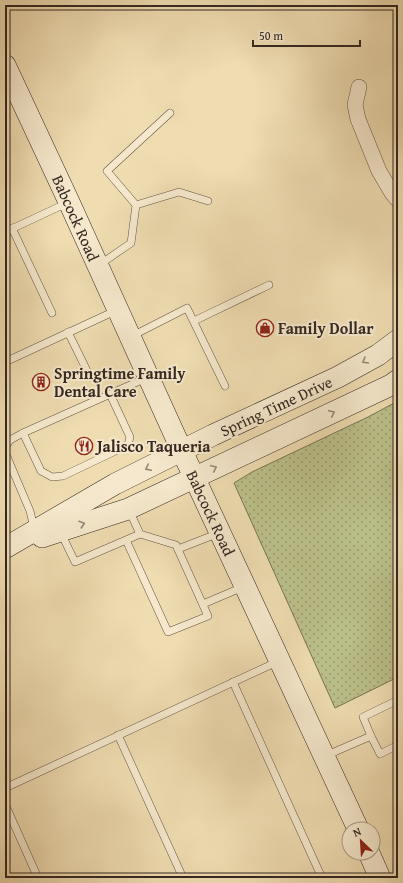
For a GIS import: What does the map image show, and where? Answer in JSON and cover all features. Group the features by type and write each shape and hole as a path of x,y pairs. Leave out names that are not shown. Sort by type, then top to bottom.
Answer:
{"main road":[{"name":"Babcock Road","path":"5,65 279,661 354,821"},
{"name":"Spring Time Drive","path":"5,548 36,534 115,484 213,435 338,377 378,354 398,340"},
{"name":"Spring Time Drive","path":"36,534 60,531 128,509 391,386 398,380"},
{"path":"373,861 380,878"}],"street":[{"path":"359,87 355,105 358,119 379,171 398,200"}],"lane":[{"path":"98,266 131,243 136,205 107,171 170,113"},
{"path":"136,205 179,192 208,201"},
{"path":"5,232 69,202"},
{"path":"12,228 52,313"},
{"path":"194,321 269,286"},
{"path":"130,337 187,308 225,386"},
{"path":"5,362 117,310"},
{"path":"68,332 90,377"},
{"path":"5,448 10,440 24,433 148,377"},
{"path":"24,433 41,471 52,477 63,476 128,445 130,437 110,394"},
{"path":"5,452 30,510 36,534"},
{"path":"128,509 140,534"},
{"path":"60,531 75,562 126,540 140,534 176,545 208,616 168,632 126,540"},
{"path":"178,549 220,532"},
{"path":"203,604 245,586"},
{"path":"5,788 279,661"},
{"path":"233,682 322,878"},
{"path":"398,700 363,717 380,754 398,745"},
{"path":"118,735 183,878"},
{"path":"324,756 371,736"},
{"path":"5,804 38,878"}],"green space":[{"path":"398,401 398,677 335,708 234,483 252,472 368,417"}],"place":[{"name":"Family Dollar","path":"265,328"},
{"name":"Springtime Family Dental Care","path":"41,382"},
{"name":"Jalisco Taqueria","path":"84,446"}]}
